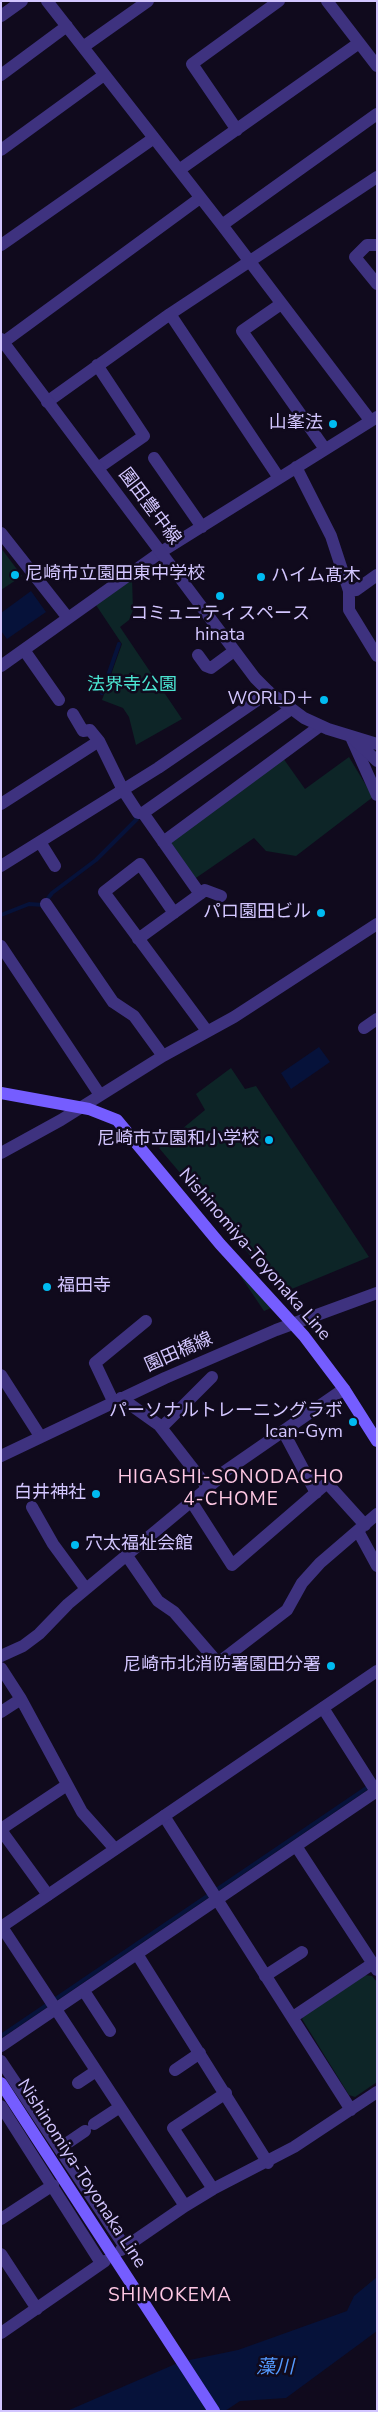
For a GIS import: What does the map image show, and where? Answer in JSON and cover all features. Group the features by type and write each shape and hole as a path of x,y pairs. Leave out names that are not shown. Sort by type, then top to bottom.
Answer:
{"main road":[{"name":"Nishinomiya-Toyonaka Line","path":"1,1093 104,1113 117,1120 220,1244 292,1324 344,1389 377,1441"},
{"name":"Nishinomiya-Toyonaka Line","path":"1,2083 59,2184 105,2244 214,2411"}],"street":[{"path":"1,16 22,1"},
{"path":"1,666 161,552 374,419 281,304 222,225 47,1"},
{"path":"83,47 148,1"},
{"path":"237,130 192,64 279,1"},
{"path":"327,1 376,66"},
{"path":"1,75 67,26"},
{"path":"179,170 359,42"},
{"path":"376,66 377,58"},
{"path":"1,150 104,75"},
{"path":"222,225 377,114"},
{"path":"1,245 154,138"},
{"path":"47,402 170,314 377,177"},
{"path":"2,342 200,198"},
{"path":"377,245 367,245 355,257 377,284"},
{"path":"281,304 242,331 325,448"},
{"path":"170,314 279,478"},
{"name":"園田豊中線","path":"2,342 234,651 268,692 291,709 320,726 377,744"},
{"path":"97,365 144,436 98,468"},
{"path":"154,458 202,527"},
{"path":"296,467 331,536 350,591 349,610 377,656"},
{"path":"1,533 68,618"},
{"path":"350,591 356,590 377,575"},
{"path":"24,650 59,700"},
{"path":"198,655 206,666 211,668 234,651"},
{"path":"1,866 121,792 268,692"},
{"path":"72,714 83,731 90,730 99,741 121,792 138,813 143,813 291,709"},
{"path":"163,842 320,726"},
{"path":"351,737 377,761"},
{"path":"351,737 377,795"},
{"path":"1,804 99,741"},
{"path":"143,813 200,894"},
{"path":"40,842 55,866"},
{"path":"174,913 140,864 104,892 207,1031"},
{"path":"138,939 205,890 221,896"},
{"path":"46,904 113,1002 134,1016 163,1056"},
{"path":"1,1153 81,1108 163,1056 234,1017 377,924"},
{"path":"1,946 100,1095"},
{"path":"364,1028 377,1019"},
{"name":"園田橋線","path":"1,1456 117,1400 292,1324 377,1293"},
{"path":"146,1321 95,1363 117,1400 162,1427 208,1488"},
{"path":"1,1375 40,1436"},
{"path":"162,1427 212,1377"},
{"path":"1,1656 23,1646 34,1638 86,1589 127,1556 146,1537 208,1488 224,1472 344,1389"},
{"path":"283,1431 316,1493"},
{"path":"192,1501 232,1565 327,1483 362,1528 377,1566"},
{"path":"32,1507 53,1544 86,1589"},
{"path":"127,1556 158,1601 174,1612 218,1663 287,1610 302,1583 320,1563 377,1514"},
{"path":"1,1668 21,1700 82,1812 116,1849"},
{"path":"185,2206 2,1927 377,1672"},
{"path":"1,1712 21,1700"},
{"path":"1,2046 53,2005 84,1991 214,1895 296,1846 375,1789 323,1708"},
{"path":"48,1895 3,1833 4,1827 67,1785"},
{"path":"164,1816 351,2110"},
{"path":"293,2018 375,1967 296,1846"},
{"path":"265,1976 302,1952"},
{"path":"136,1954 226,2093 268,2163"},
{"path":"84,1991 110,2031"},
{"path":"175,2070 200,2054"},
{"path":"1,2061 60,2148 123,2249 212,2189 268,2163 377,2092"},
{"path":"78,2083 96,2071"},
{"path":"212,2189 174,2128 226,2093"},
{"path":"1,2106 59,2184 103,2262 1,2333"},
{"path":"60,2148 120,2107"},
{"path":"1,2219 59,2184"},
{"path":"1,2254 37,2309"}],"green space":[{"path":"1,548 22,576 1,590"},
{"name":"法界寺公園","path":"132,578 133,610 129,620 120,627 182,719 136,745 129,717 123,708 102,700 122,644 96,605"},
{"path":"349,757 373,797 296,856 266,851 254,838 193,880 168,844 283,758 305,789"},
{"path":"231,1068 245,1089 256,1086 369,1257 282,1293 159,1148 205,1110 196,1094"},
{"path":"231,1262 271,1308 264,1311"},
{"path":"365,1975 372,1976 377,1982 377,2082 355,2097 349,2095 302,2019 304,2015"}],"water":[{"path":"31,591 46,612 7,639 1,631 1,613"},
{"path":"319,1047 330,1062 291,1089 281,1073"},
{"name":"藻川","path":"377,2277 377,2331 286,2398 240,2401 225,2411 67,2411 180,2362 238,2350 347,2311 354,2296"}],"waterway":[{"path":"102,693 119,644"},
{"path":"1,915 29,904 43,905 52,893 96,860 137,819 135,816"},
{"path":"1,2036 377,1781"}],"place":[{"name":"山峯法","path":"333,424"},
{"name":"尼崎市立園田東中学校","path":"15,575"},
{"name":"ハイム髙木","path":"261,577"},
{"name":"コミュニティスペース hinata","path":"220,596"},
{"name":"WORLD＋","path":"324,700"},
{"name":"パロ園田ビル","path":"321,913"},
{"name":"尼崎市立園和小学校","path":"269,1140"},
{"name":"福田寺","path":"47,1287"},
{"name":"パーソナルトレーニングラボ Ican-Gym","path":"353,1422"},
{"name":"白井神社","path":"96,1494"},
{"name":"穴太福祉会館","path":"75,1545"},
{"name":"尼崎市北消防署園田分署","path":"331,1666"}],"district":[{"name":"HIGASHI-SONODACHO 4-CHOME","path":"231,1489"},
{"name":"SHIMOKEMA","path":"170,2296"}]}
